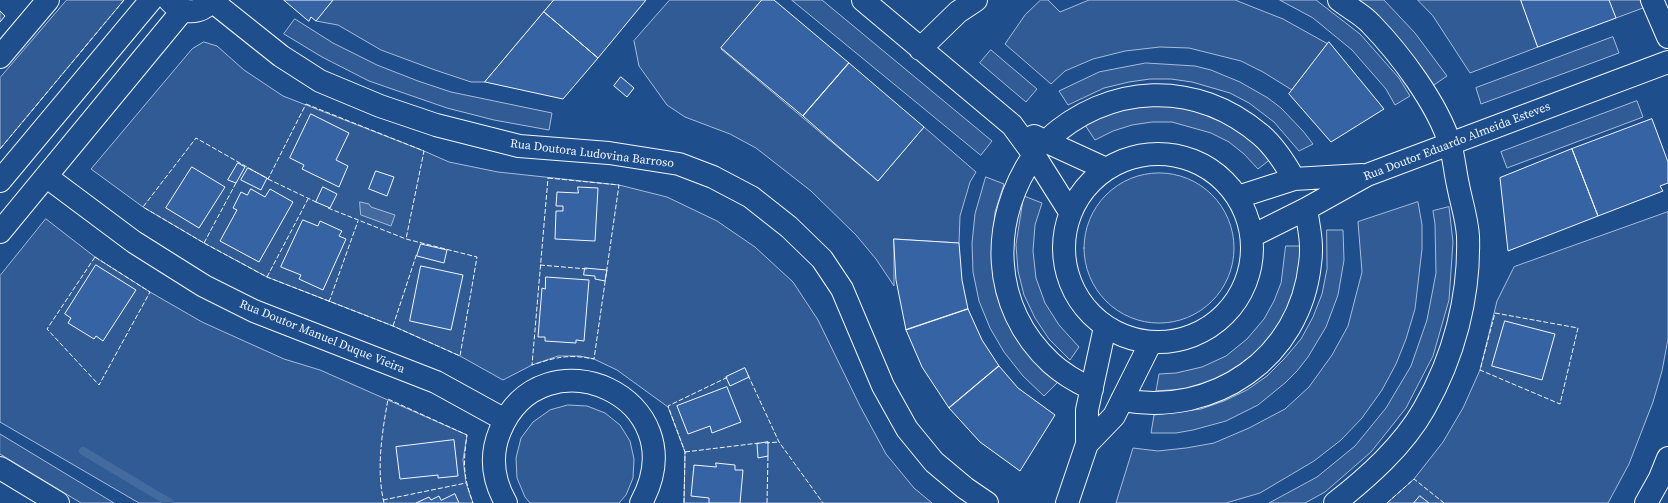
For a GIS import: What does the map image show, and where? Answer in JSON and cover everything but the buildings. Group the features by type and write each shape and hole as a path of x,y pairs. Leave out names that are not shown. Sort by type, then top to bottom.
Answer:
{"street":[{"path":"0,57 48,0"},
{"path":"0,180 151,0"},
{"path":"0,232 47,177 176,5 192,12 200,10 213,0"},
{"name":"Rua Doutora Ludovina Barroso","path":"213,0 281,56 320,81 380,106 436,126 519,146 609,153 679,164 714,177 750,197 789,227 822,259 842,289 883,386 907,429 934,462 964,488 987,503"},
{"path":"863,0 1040,148 1106,169"},
{"path":"920,49 958,12 976,0"},
{"path":"1335,503 1370,474 1401,442 1424,410 1453,344 1461,312 1466,273 1468,234 1450,144 1428,98 1400,57 1370,22 1339,0"},
{"path":"1652,0 1668,37"},
{"name":"Rua Doutor Eduardo Almeida Esteves","path":"1252,236 1306,209 1367,175 1668,62"},
{"path":"1092,390 1070,378 1051,362 1033,343 1020,323 1012,305 1006,283 1002,262 1005,220 1013,191 1023,172 1040,148 1072,120 1105,104 1137,96 1172,95 1211,104 1240,119 1262,136 1281,156 1294,178"},
{"path":"1040,148 1070,212"},
{"path":"1163,153 1192,159 1218,174 1238,197 1247,214 1252,236 1252,264 1242,290 1227,313 1204,330 1178,341 1151,342 1123,336 1104,327 1078,300 1066,273 1063,244 1070,212 1084,189 1106,169 1133,157 1163,153"},
{"path":"1238,197 1294,178 1367,175"},
{"name":"Rua Doutor Manuel Duque Vieira","path":"47,177 134,242 204,286 254,311 436,382 504,420"},
{"path":"1122,400 1143,403 1179,402 1207,395 1241,378 1257,366 1271,352 1293,322 1302,303 1307,283 1311,244 1306,209"},
{"path":"1067,503 1087,444 1086,410 1092,390 1104,327"},
{"path":"1087,444 1114,416 1151,342"},
{"path":"506,503 499,490 493,466 495,442 504,420 521,400 544,386 569,380 595,383 619,394 638,412 650,435 655,461 650,486 641,503"},
{"path":"1646,503 1660,478 1668,458"},
{"path":"0,468 58,503"}],"shaded area":[{"path":"67,0 124,0 0,149 0,78"},
{"path":"333,0 554,0 485,82 471,82 381,50 338,25 316,21"},
{"path":"670,0 762,0 721,49 878,181 924,127 976,172 970,182 960,216 959,243 894,239 894,286 876,259 856,235 811,191 756,148 730,134 685,117 667,105 639,66 634,41"},
{"path":"792,0 822,0 992,141 981,155"},
{"path":"1041,0 1048,0 1060,12 1089,0 1235,0 1283,19 1328,44 1292,90 1263,72 1241,61 1189,48 1160,47 1125,51 1093,59 1065,71 1051,84 1005,44 1025,15"},
{"path":"1280,0 1316,0 1360,34 1399,78 1410,96 1395,105 1386,89 1352,50 1313,18"},
{"path":"1354,0 1384,0 1415,33 1447,76 1431,87"},
{"path":"1418,0 1521,0 1538,47 1470,73 1433,16"},
{"path":"1609,0 1640,0 1643,8 1616,18"},
{"path":"295,19 333,43 377,65 418,81 451,92 552,113 549,130 494,120 447,108 369,81 322,57 284,34"},
{"path":"1613,37 1619,53 1481,104 1476,88"},
{"path":"204,42 217,46 244,70 283,96 449,162 498,172 619,185 667,197 717,221 755,247 793,282 818,320 860,406 886,454 914,488 932,503 684,503 685,452 668,407 617,370 594,359 580,356 558,356 532,365 503,380 460,356 393,326 267,277 204,243 143,207 91,169 192,49"},
{"path":"991,50 1037,89 1026,102 980,63"},
{"path":"1146,63 1195,66 1211,70 1240,82 1268,98 1281,108 1313,144 1299,151 1274,122 1249,103 1230,93 1192,82 1171,79 1150,79 1129,82 1104,88 1068,105 1059,91 1099,72"},
{"path":"1637,101 1643,117 1507,168 1501,152"},
{"path":"1160,104 1185,107 1232,123 1272,158 1258,169 1244,154 1229,142 1211,133 1172,122 1152,122 1132,125 1113,131 1095,140 1085,125 1108,114 1136,107"},
{"path":"1159,173 1181,176 1201,186 1212,195 1221,206 1231,226 1234,248 1231,270 1221,290 1212,301 1201,310 1181,320 1159,323 1137,320 1117,310 1106,301 1097,290 1087,270 1084,248 1087,226 1097,206 1106,195 1117,186 1137,176"},
{"path":"986,177 1004,184 995,212 992,252 1059,381 1044,396 1023,376 1004,352 990,328 979,301 973,272 972,243 975,214"},
{"path":"1024,196 1042,203 1035,225 1033,251 1036,278 1045,303 1059,325 1079,347 1070,360 1049,339 1035,318 1024,295 1018,271 1016,245"},
{"path":"360,202 369,204 371,207 395,215 391,226 361,215"},
{"path":"1418,202 1422,225 1422,249 1415,309 1406,339 1396,364 1382,390 1362,418 1341,440 1314,461 1260,493 1226,503 1116,503 1133,448 1158,451 1214,443 1249,428 1285,409 1309,387 1332,355 1348,326 1362,272 1358,222"},
{"path":"1449,207 1453,242 1449,300 1433,356 1406,408 1371,452 1325,492 1305,503 1269,503 1317,477 1355,446 1386,408 1411,366 1427,320 1436,273 1435,224 1433,211"},
{"path":"1668,212 1668,339 1662,371 1653,402 1629,464 1608,503 1387,503 1414,479 1443,442 1463,408 1480,370 1497,301 1514,267"},
{"path":"46,219 95,257 150,292 202,322 284,359 320,370 467,435 463,460 466,483 473,503 139,503 0,422 0,276"},
{"path":"1327,230 1343,230 1344,260 1338,295 1326,327 1308,357 1297,371 1258,405 1226,421 1176,433 1151,433 1154,415 1201,409 1224,401 1247,390 1267,376 1285,358 1301,339 1313,317 1322,294 1327,269"},
{"path":"1286,246 1305,246 1296,296 1271,339 1232,372 1209,383 1184,389 1156,391 1159,374 1176,373 1202,367 1226,356 1247,339 1264,319 1274,301 1281,283"},
{"path":"568,405 587,406 605,413 620,425 630,441 634,459 633,478 626,495 619,503 530,503 525,497 517,478 516,458 521,438 533,422 550,410"},
{"path":"0,434 114,503 81,503 0,454"}],"waterway":[{"path":"83,451 170,503"}],"fence":[{"path":"0,149 124,0"},
{"path":"306,104 424,151 406,239 477,257 460,356 393,326 267,277 204,243 143,207 196,138 268,179 306,104"},
{"path":"548,178 619,185 594,359 563,357 532,365 548,178"},
{"path":"268,179 318,203"},
{"path":"204,243 237,181"},
{"path":"267,277 308,199"},
{"path":"328,208 406,239"},
{"path":"329,302 358,221"},
{"path":"393,326 417,253"},
{"path":"95,257 150,292 99,385 47,329 95,257"},
{"path":"540,265 587,269"},
{"path":"1495,313 1578,328 1560,404 1480,370 1495,313"},
{"path":"748,375 779,442 823,503"},
{"path":"684,503 685,452 668,406 728,377"},
{"path":"384,503 380,477 380,464 388,399 467,435 465,469 467,485 473,503"},
{"path":"765,443 779,442"},
{"path":"685,452 759,443"},
{"path":"767,503 768,455"},
{"path":"1387,503 1414,479 1444,503"},
{"path":"383,500 466,483"}]}
